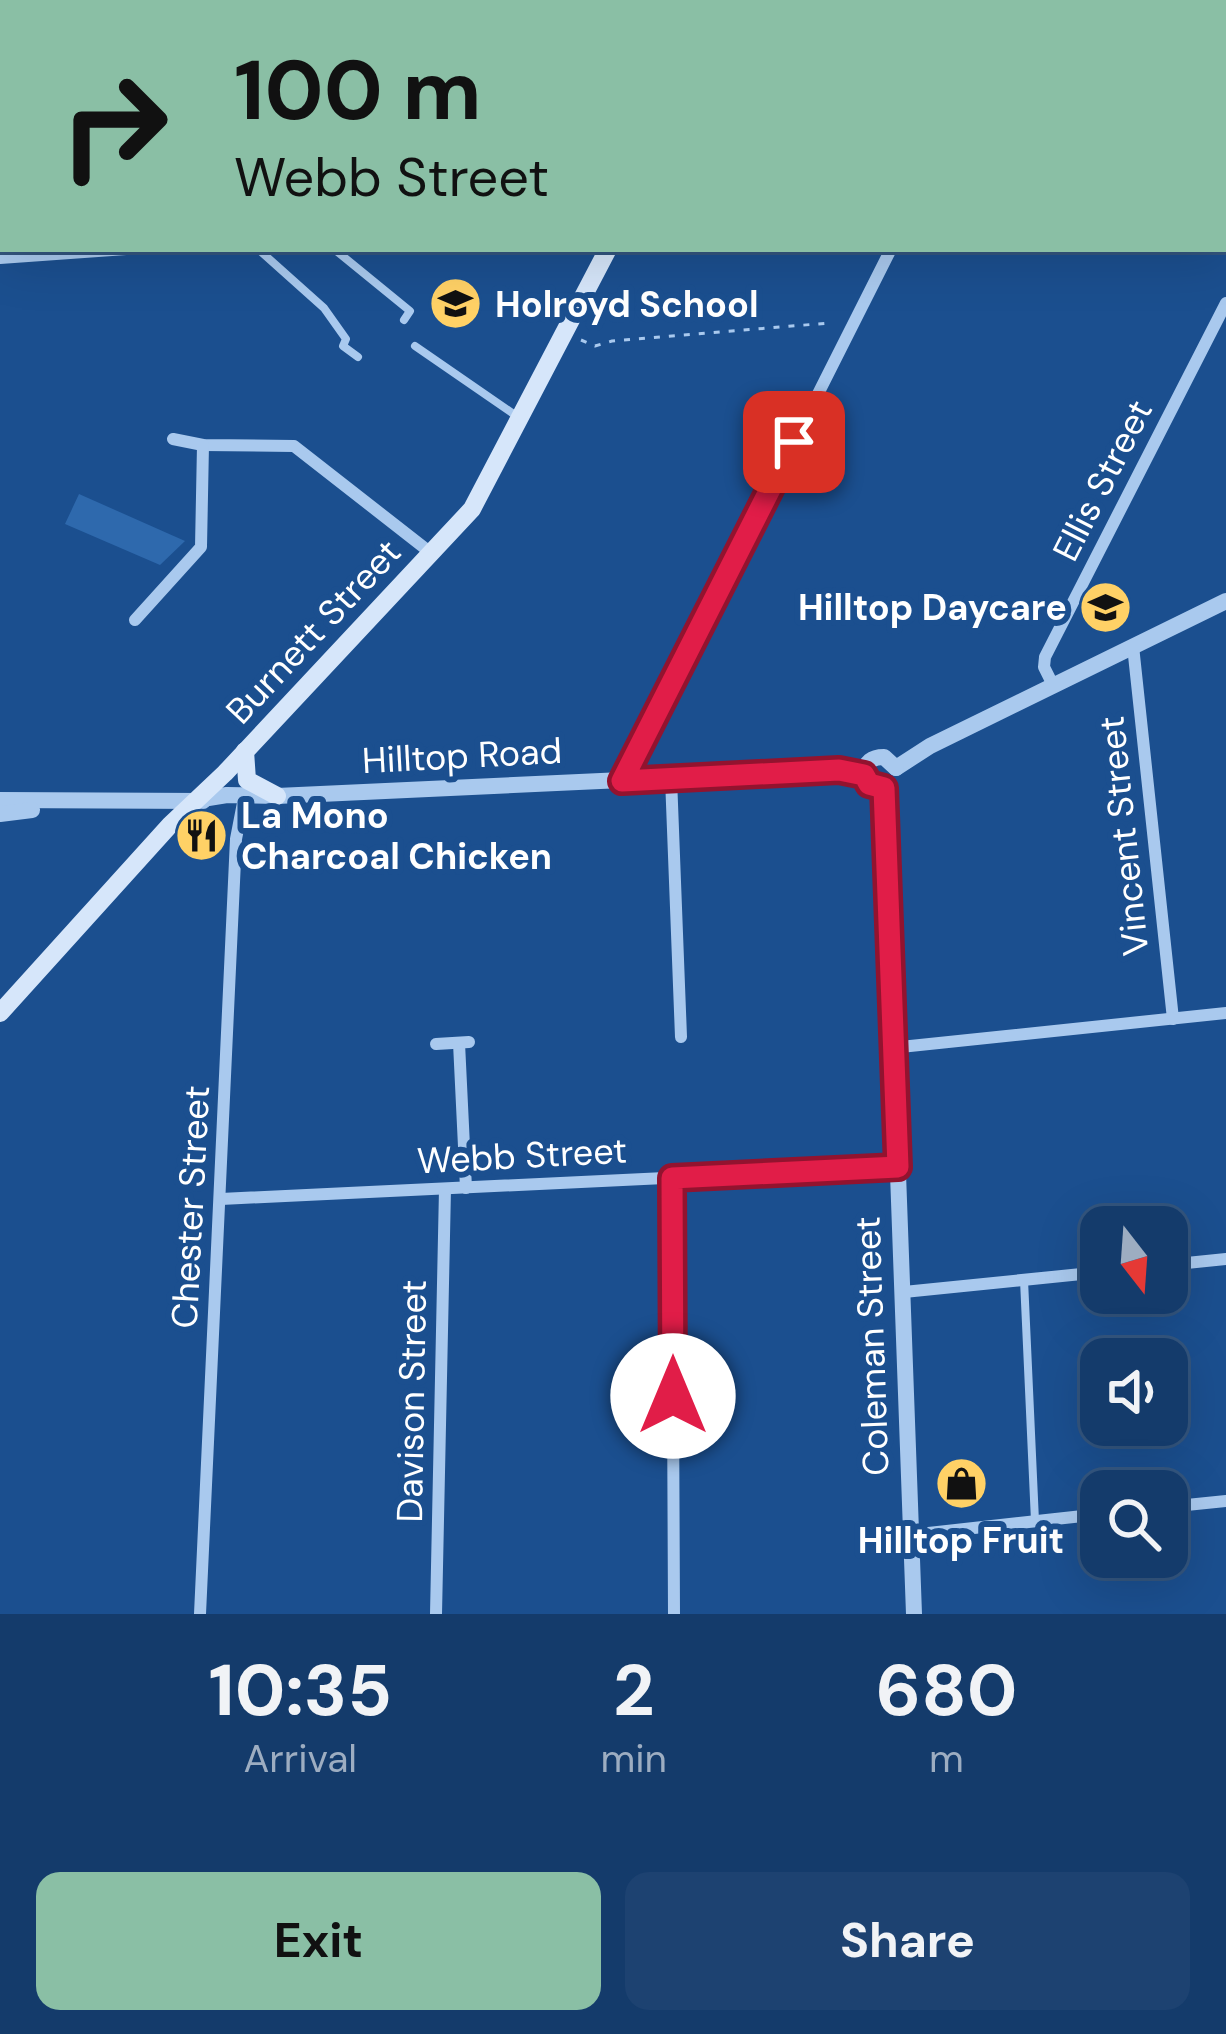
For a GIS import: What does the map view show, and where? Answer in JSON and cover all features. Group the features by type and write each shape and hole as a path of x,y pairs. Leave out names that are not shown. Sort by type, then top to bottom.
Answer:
{"main road":[{"name":"Burnett Street","path":"0,1013 472,509 606,252"},
{"path":"245,751 247,780 277,796"}],"street":[{"path":"0,258 84,252"},
{"path":"622,781 889,252"},
{"name":"Ellis Street","path":"1053,685 1044,667 1045,657 1226,303"},
{"path":"173,439 203,445 294,446 431,554"},
{"path":"135,620 201,548 203,445"},
{"path":"896,768 1226,601"},
{"name":"Vincent Street","path":"1133,646 1173,1018"},
{"path":"875,758 891,761 896,768 896,779 884,788 869,784 864,775 875,758"},
{"name":"Hilltop Road","path":"196,800 839,770 864,775"},
{"path":"671,778 681,1037"},
{"name":"Coleman Street","path":"884,788 914,1614"},
{"name":"Hilltop Road","path":"0,800 243,803 277,796"},
{"name":"Hilltop Road","path":"0,814 81,803"},
{"name":"Chester Street","path":"200,1614 236,839 243,803"},
{"path":"891,1048 1226,1013"},
{"path":"436,1044 464,1042 466,1188"},
{"name":"Webb Street","path":"221,1199 898,1167"},
{"path":"672,1178 674,1614"},
{"name":"Davison Street","path":"436,1614 445,1189"},
{"path":"1188,1263 1226,1259"},
{"path":"904,1292 1080,1274"},
{"path":"1188,1505 1226,1501"},
{"path":"910,1535 1080,1516"}],"lane":[{"path":"261,252 324,308 346,339 343,346 358,357"},
{"path":"338,252 410,311 404,320"},
{"path":"415,346 522,419"},
{"path":"1024,1280 1035,1521"}],"path":[{"path":"580,340 595,346 829,323"}],"shaded area":[{"path":"79,494 185,541 160,565 65,524"}],"place":[{"name":"Holroyd School","path":"456,304"},
{"name":"Hilltop Daycare","path":"1106,607"},
{"name":"La Mono Charcoal Chicken","path":"202,836"},
{"name":"Hilltop Fruit","path":"961,1484"}],"route":[{"path":"673,1396 672,1178 898,1167 884,788 869,784 864,775 839,770 622,781 794,442"}]}
